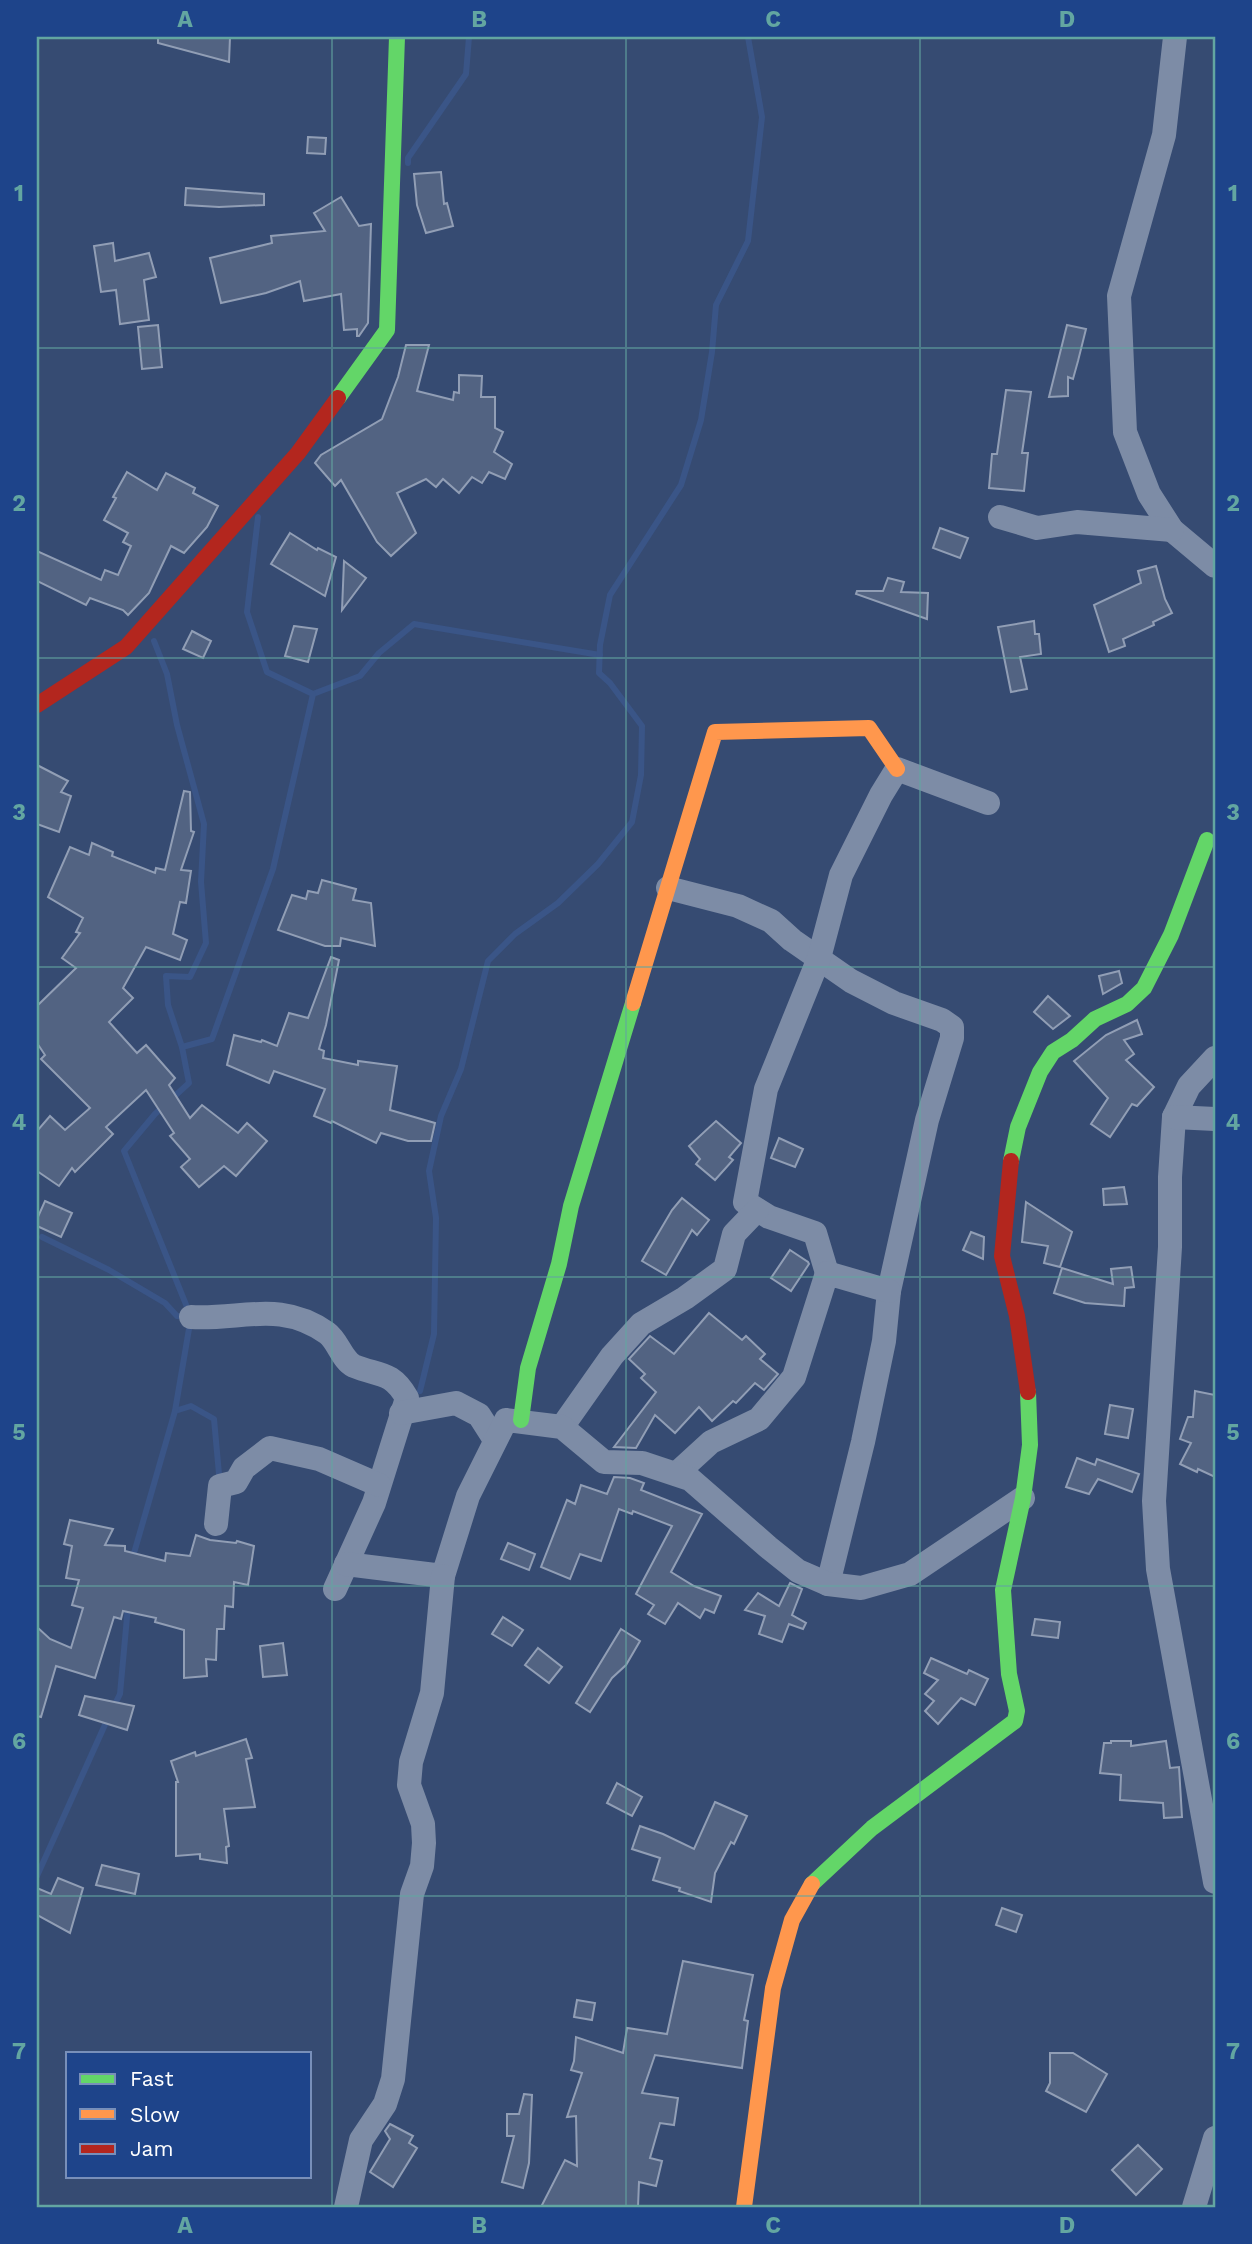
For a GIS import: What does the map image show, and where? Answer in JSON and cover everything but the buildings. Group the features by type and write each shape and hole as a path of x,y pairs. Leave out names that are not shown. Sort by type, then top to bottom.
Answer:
{"street":[{"path":"37,705 126,647 298,453 387,330 397,37"},
{"path":"1175,37 1164,135 1119,296 1125,432 1149,494 1172,530 1215,566"},
{"path":"1000,517 1037,528 1077,522 1172,530"},
{"path":"521,1420 528,1368 559,1265 571,1206 715,732 869,728 897,769 988,803"},
{"path":"676,1474 711,1442 759,1419 794,1377 827,1273 816,1233 769,1217 745,1202 766,1089 819,958 841,875 897,769"},
{"path":"744,2207 773,1988 793,1920 815,1880 872,1828 1015,1721 1017,1711 1003,1623 1003,1590 1023,1498 1030,1445 1029,1397 1017,1316 1003,1256 1009,1171 1018,1127 1040,1072 1053,1052 1072,1040 1095,1019 1127,1004 1144,988 1171,935 1207,840"},
{"path":"668,888 738,906 771,921 792,940 851,981 894,1003 942,1020 952,1027 952,1038 927,1120 889,1291 882,1353 828,1584"},
{"path":"1215,1058 1189,1086 1174,1116 1170,1177 1170,1247 1154,1514 1158,1569 1215,1882"},
{"path":"1174,1116 1215,1119"},
{"path":"562,1427 612,1356 641,1324 685,1298 725,1269 734,1234 757,1210"},
{"path":"827,1273 889,1291"},
{"path":"191,1317 209,1318 242,1313 293,1315 329,1334 351,1365 383,1373 407,1398 374,1503 335,1589"},
{"path":"401,1413 456,1403 478,1415 495,1440"},
{"path":"346,2207 360,2140 385,2104 393,2079 412,1894 422,1866 424,1843 423,1824 409,1785 411,1762 432,1693 443,1576 468,1496 506,1420 562,1427 604,1462 642,1463 690,1479 798,1571 828,1584 861,1588 910,1574 1023,1498"},
{"path":"216,1524 220,1486 236,1482 244,1468 270,1448 319,1459 379,1485"},
{"path":"346,1564 443,1576"},
{"path":"1194,2207 1215,2138"}],"waterway":[{"path":"408,163 408,158 466,74 469,37"},
{"path":"420,1391 434,1334 436,1218 429,1171 441,1116 461,1069 488,961 515,934 558,903 598,864 632,822 641,775 642,726 610,683 599,673 600,645 610,595 681,485 701,420 712,352 716,305 748,241 762,117 748,37"},
{"path":"189,1312 124,1151 155,1114 189,1083 182,1047 212,1039 273,869 313,694 267,672 247,612 258,517"},
{"path":"313,694 360,676 379,653 414,624 600,655"},
{"path":"154,641 167,674 177,725 204,824 201,882 206,943 190,977 166,976 168,1005 182,1047"},
{"path":"42,1237 109,1270 165,1303 177,1316 186,1317"},
{"path":"132,1560 175,1411 190,1323"},
{"path":"175,1411 191,1406 214,1419 219,1474"},
{"path":"113,1708 120,1694 128,1606"},
{"path":"37,1876 108,1718"}],"traffic: fast":[{"path":"338,398 387,330 397,37"},
{"path":"1011,1161 1018,1127 1040,1072 1053,1052 1072,1040 1095,1019 1127,1004 1144,988 1171,935 1207,840"},
{"path":"521,1420 528,1368 559,1264 571,1206 633,1003"},
{"path":"812,1884 872,1828 1015,1721 1017,1711 1009,1674 1003,1590 1023,1498 1030,1445 1028,1392"}],"traffic: slow":[{"path":"633,1003 715,732 869,728 897,769"},
{"path":"744,2207 773,1988 792,1920 812,1884"}],"traffic: jam":[{"path":"37,705 126,647 298,453 338,398"},
{"path":"1011,1161 1002,1256 1017,1316 1028,1392"}]}
